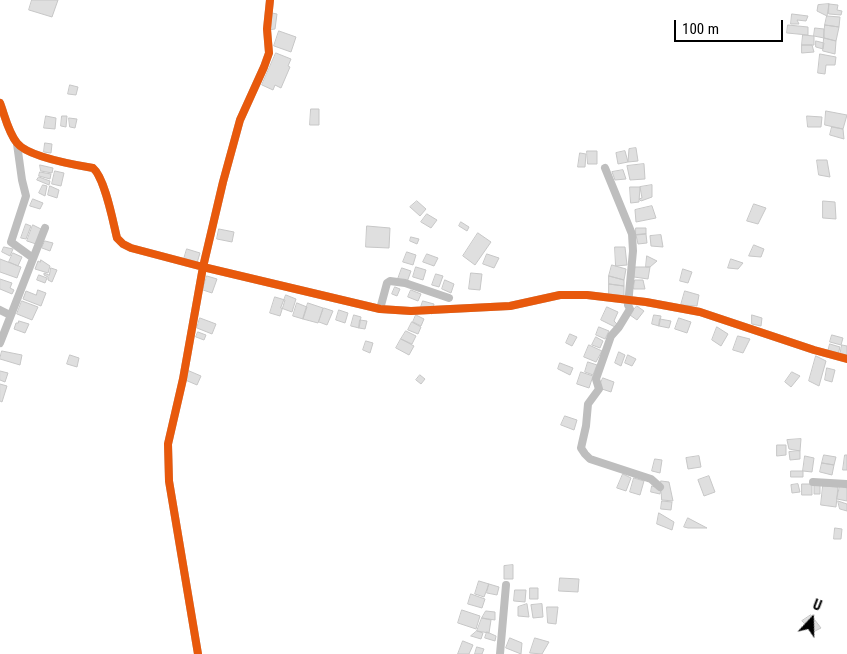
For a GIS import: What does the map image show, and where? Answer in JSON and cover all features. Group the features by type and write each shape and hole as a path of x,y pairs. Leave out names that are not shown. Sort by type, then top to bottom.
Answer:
{"street":[{"path":"198,654 169,481 168,444 183,379 203,267 240,120 269,53 267,29 270,0"},
{"path":"0,103 17,144 26,196 11,242 34,258"},
{"path":"17,144 25,149 55,160 93,168 102,182 117,238 122,244 203,267 380,309 411,311 510,306 560,295 587,295 646,302 700,312 847,359"},
{"path":"605,168 632,234 633,250 628,305 630,312 613,332 601,364 596,379 599,389 588,404 581,448 590,458 651,479 660,487"},
{"path":"0,343 45,228"},
{"path":"380,309 387,283 390,280 405,283 449,298"},
{"path":"0,310 10,314"},
{"path":"813,482 847,484"},
{"path":"500,654 506,585"}],"building":[{"path":"32,0 58,0 52,17 29,10"},
{"path":"829,4 838,5 837,10 842,11 841,15 829,14"},
{"path":"829,4 827,16 817,11 818,5"},
{"path":"272,13 277,14 275,29 268,30"},
{"path":"792,14 808,16 806,21 797,20 799,24 791,24"},
{"path":"827,16 840,17 839,27 825,25"},
{"path":"788,25 808,27 808,35 787,33"},
{"path":"825,25 839,27 836,41 824,38"},
{"path":"815,28 824,29 824,38 814,36"},
{"path":"279,31 296,37 291,52 274,46"},
{"path":"803,35 814,36 814,45 802,45"},
{"path":"824,38 836,41 835,54 823,51"},
{"path":"816,41 824,43 823,49 816,47"},
{"path":"802,45 812,45 814,52 802,53"},
{"path":"276,53 291,59 288,66 290,67 281,88 275,85 273,90 262,85"},
{"path":"820,54 836,57 835,65 826,65 825,74 818,73"},
{"path":"70,85 78,87 76,95 68,94"},
{"path":"311,109 319,109 319,125 310,125"},
{"path":"826,111 847,115 843,129 825,125"},
{"path":"46,116 56,118 55,129 44,128"},
{"path":"62,116 67,116 66,127 61,126"},
{"path":"807,116 822,117 821,127 808,127"},
{"path":"69,118 77,119 75,128 70,127"},
{"path":"832,127 843,129 844,139 830,135"},
{"path":"45,143 52,144 51,153 44,152"},
{"path":"636,148 638,161 628,162 629,149"},
{"path":"587,151 597,151 597,164 588,164"},
{"path":"625,151 628,162 618,164 616,153"},
{"path":"580,153 586,154 585,167 578,167"},
{"path":"817,160 827,160 830,177 819,175"},
{"path":"644,164 645,179 630,180 627,166"},
{"path":"40,165 53,168 52,173 41,171"},
{"path":"623,170 626,179 615,180 612,172"},
{"path":"55,171 64,173 61,186 52,184"},
{"path":"40,172 51,174 50,179 39,176"},
{"path":"39,177 50,181 49,185 37,180"},
{"path":"43,185 47,186 45,196 39,193"},
{"path":"652,185 652,197 641,201 639,199 642,198 640,187"},
{"path":"50,186 59,190 57,198 48,195"},
{"path":"630,187 640,187 639,202 631,203"},
{"path":"33,199 43,203 40,209 30,206"},
{"path":"417,201 426,209 420,216 410,207"},
{"path":"823,201 835,202 836,219 823,218"},
{"path":"754,204 766,208 758,224 747,221"},
{"path":"652,206 656,218 636,222 635,210"},
{"path":"427,214 437,220 431,228 421,222"},
{"path":"461,222 469,227 467,231 459,226"},
{"path":"26,224 31,226 26,239 21,238"},
{"path":"33,225 41,229 36,244 27,241"},
{"path":"367,226 390,228 389,248 366,247"},
{"path":"636,228 646,228 646,234 636,235"},
{"path":"219,229 234,232 232,242 217,239"},
{"path":"478,233 491,242 475,265 463,256"},
{"path":"646,234 647,243 638,244 636,235"},
{"path":"661,235 663,247 651,246 650,236"},
{"path":"411,237 419,239 417,244 410,241"},
{"path":"45,241 53,243 50,251 42,248"},
{"path":"754,245 764,249 761,257 749,256"},
{"path":"4,247 13,249 10,256 2,252"},
{"path":"615,247 625,247 627,265 616,266"},
{"path":"187,249 200,253 197,263 184,259"},
{"path":"407,252 416,255 413,265 403,262"},
{"path":"13,253 22,257 18,266 9,262"},
{"path":"427,254 438,258 434,266 423,262"},
{"path":"487,254 499,258 494,268 483,264"},
{"path":"647,256 657,261 650,267 646,267"},
{"path":"0,259 21,267 17,278 0,272"},
{"path":"731,259 743,263 738,269 728,268"},
{"path":"41,260 50,266 48,273 35,269 38,261 40,262"},
{"path":"612,265 626,269 624,280 609,276"},
{"path":"416,267 426,270 423,280 413,277"},
{"path":"635,267 650,267 648,279 634,277"},
{"path":"51,268 57,270 52,282 44,275 44,273 49,275"},
{"path":"402,268 411,271 407,282 398,279"},
{"path":"683,269 692,272 688,283 680,281"},
{"path":"471,273 482,274 480,290 469,289"},
{"path":"436,274 443,276 439,287 432,285"},
{"path":"39,275 47,278 45,283 37,280"},
{"path":"207,276 217,279 212,293 203,290"},
{"path":"609,276 624,280 624,286 609,284"},
{"path":"0,279 12,283 10,288 14,290 12,294 0,289"},
{"path":"445,280 454,284 451,293 442,289"},
{"path":"635,280 643,280 645,289 634,289"},
{"path":"609,284 624,286 624,297 609,297"},
{"path":"395,287 400,289 397,296 392,294"},
{"path":"38,290 46,293 41,306 23,299 26,291 36,295"},
{"path":"411,290 421,294 418,301 408,297"},
{"path":"685,291 699,295 697,306 681,305"},
{"path":"286,295 296,299 292,312 281,308"},
{"path":"275,297 285,300 280,316 270,313"},
{"path":"22,301 38,307 32,320 17,314"},
{"path":"423,301 434,304 432,314 420,310"},
{"path":"297,303 307,307 303,319 293,316"},
{"path":"308,303 323,308 318,323 303,319"},
{"path":"637,306 644,311 637,320 630,315"},
{"path":"607,307 618,312 614,321 617,324 615,327 601,320"},
{"path":"324,308 333,311 327,325 319,322"},
{"path":"339,310 348,313 345,323 336,320"},
{"path":"354,315 361,317 359,328 351,326"},
{"path":"416,315 424,319 421,326 413,322"},
{"path":"654,315 661,316 659,326 652,324"},
{"path":"752,315 762,318 761,326 752,324"},
{"path":"200,318 216,324 212,334 197,328"},
{"path":"679,318 691,322 687,333 675,329"},
{"path":"660,319 671,321 669,328 659,326"},
{"path":"360,320 367,321 365,329 359,328"},
{"path":"19,321 29,324 25,333 14,329"},
{"path":"412,322 421,327 418,334 408,330"},
{"path":"599,327 609,331 605,339 596,335"},
{"path":"717,327 728,334 721,346 712,340"},
{"path":"406,331 416,336 412,344 401,339"},
{"path":"198,332 206,335 204,340 196,337"},
{"path":"570,334 577,337 572,346 566,343"},
{"path":"832,335 843,338 841,345 830,342"},
{"path":"738,336 750,339 743,353 733,350"},
{"path":"596,337 603,341 600,348 592,345"},
{"path":"401,339 414,346 409,355 396,348"},
{"path":"366,341 373,343 370,353 363,350"},
{"path":"830,344 840,347 838,355 828,352"},
{"path":"589,345 602,351 596,362 584,357"},
{"path":"842,345 847,346 847,357 840,356"},
{"path":"2,351 22,355 20,365 0,359"},
{"path":"619,352 625,355 621,366 615,363"},
{"path":"70,355 79,358 77,367 67,364"},
{"path":"628,355 636,359 632,366 625,363"},
{"path":"816,356 826,361 819,386 809,381"},
{"path":"588,362 597,365 593,375 585,372"},
{"path":"560,363 573,368 570,375 558,369"},
{"path":"827,368 835,370 832,382 825,380"},
{"path":"187,370 201,376 197,385 183,379"},
{"path":"0,371 8,373 5,382 0,380"},
{"path":"581,372 593,376 589,388 577,384"},
{"path":"792,372 800,376 791,387 785,382"},
{"path":"420,375 425,379 421,384 416,380"},
{"path":"603,378 614,382 611,392 599,388"},
{"path":"0,384 7,386 2,402 0,401"},
{"path":"565,416 577,420 574,430 561,425"},
{"path":"801,439 800,451 789,449 787,440"},
{"path":"777,445 786,445 786,455 777,456"},
{"path":"800,451 800,459 790,460 789,452"},
{"path":"824,455 836,457 834,465 822,463"},
{"path":"845,455 847,455 847,470 843,470"},
{"path":"699,456 701,467 688,469 686,458"},
{"path":"805,456 814,458 812,472 803,471"},
{"path":"655,459 662,460 660,473 652,471"},
{"path":"822,463 834,465 832,475 820,472"},
{"path":"791,471 803,471 803,477 791,477"},
{"path":"623,474 631,478 626,491 617,488"},
{"path":"709,476 715,492 704,496 698,480"},
{"path":"634,478 644,481 640,495 630,492"},
{"path":"661,481 669,482 673,501 662,500"},
{"path":"798,484 800,492 792,493 791,485"},
{"path":"802,484 812,484 812,495 802,495"},
{"path":"820,484 820,494 814,494 814,485"},
{"path":"652,486 661,489 660,494 651,492"},
{"path":"823,486 838,487 836,507 821,505"},
{"path":"840,486 847,488 847,501 837,499"},
{"path":"662,501 672,502 671,510 661,509"},
{"path":"838,501 847,504 847,511 840,509"},
{"path":"659,513 674,522 672,530 657,524"},
{"path":"688,518 707,528 684,527"},
{"path":"835,528 842,529 841,539 834,539"},
{"path":"513,565 513,579 504,579 504,566"},
{"path":"560,578 579,579 578,592 559,591"},
{"path":"479,581 489,584 484,597 475,594"},
{"path":"489,584 499,587 497,595 487,593"},
{"path":"530,588 538,588 538,599 530,599"},
{"path":"515,590 526,590 525,602 514,601"},
{"path":"471,594 485,599 482,608 468,604"},
{"path":"527,604 529,617 518,616 518,607"},
{"path":"542,604 543,617 533,618 531,605"},
{"path":"547,607 558,607 556,624 548,623"},
{"path":"462,610 480,616 476,629 458,623"},
{"path":"486,611 495,612 495,620 482,618"},
{"path":"811,615 821,628 813,632 802,621"},
{"path":"482,618 491,620 489,633 477,631"},
{"path":"477,631 483,633 481,639 471,636"},
{"path":"487,632 496,636 495,641 485,638"},
{"path":"510,638 522,643 521,654 506,648"},
{"path":"535,638 549,642 542,654 530,653"},
{"path":"463,641 473,645 469,654 458,654"},
{"path":"477,647 484,649 482,654 475,654"}],"cycle path":[{"path":"198,654 169,481 168,444 183,379 203,267 223,182 240,120 269,53 267,29 270,0"},
{"path":"0,103 11,134 23,148 52,160 93,168 105,190 117,238 131,248 380,309 411,311 510,306 560,295 587,295 646,302 700,312 847,359"}]}
